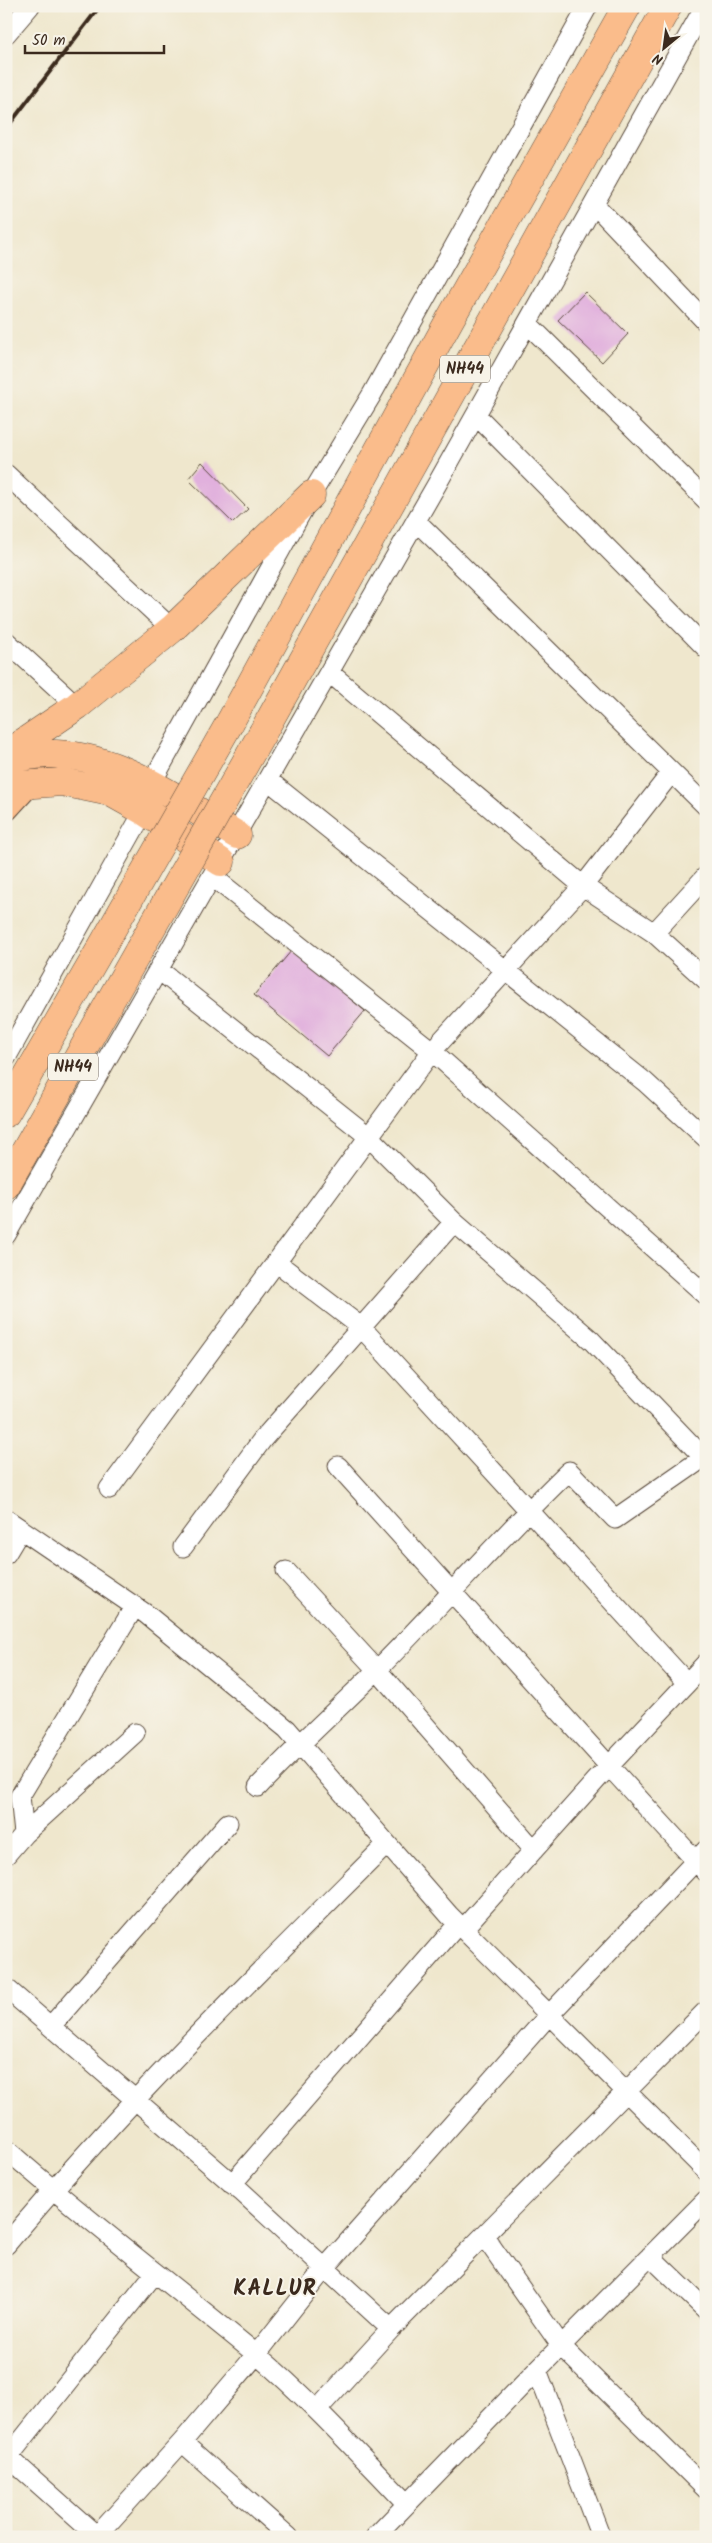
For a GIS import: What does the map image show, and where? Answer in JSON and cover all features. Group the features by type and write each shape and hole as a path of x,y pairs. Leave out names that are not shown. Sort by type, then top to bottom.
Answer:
{"highway":[{"name":"NH44","path":"6,1113 229,724 444,330 627,6"},
{"name":"NH44","path":"6,1185 263,732 668,6"},
{"path":"6,754 77,706 172,629 311,495"},
{"path":"6,759 54,753 84,757 117,767 151,784 237,835"},
{"path":"18,785 62,782 110,792 144,811 217,870"}],"main road":[{"path":"6,809 18,785"}],"street":[{"path":"6,34 30,6"},
{"path":"6,1058 144,811 151,784 311,495 371,396 588,6"},
{"path":"6,1235 330,673 595,205 705,6"},
{"path":"595,205 706,322"},
{"path":"528,324 706,500"},
{"path":"476,415 706,648"},
{"path":"6,474 172,629"},
{"path":"416,521 706,806"},
{"path":"6,641 77,706"},
{"path":"330,673 583,886 654,933 706,980"},
{"path":"109,1489 432,1051 583,886 672,773"},
{"path":"268,780 645,1082 706,1138"},
{"path":"217,870 432,1051 677,1267 706,1295"},
{"path":"654,933 706,876"},
{"path":"159,970 368,1136 454,1222 591,1340 704,1459 615,1519 568,1471 529,1509 377,1670 299,1743 258,1787"},
{"path":"183,1547 262,1440 454,1222"},
{"path":"276,1262 361,1327 687,1683"},
{"path":"155,2273 7,2457 97,2536 182,2442 256,2355 324,2269 549,2015 702,1861 609,1766 338,1466"},
{"path":"6,1554 14,1524 135,1606 287,1729 460,1927 706,2171"},
{"path":"286,1572 377,1670 534,1850"},
{"path":"24,1834 13,1792 135,1606"},
{"path":"232,2184 460,1927 534,1850 609,1766 706,1663"},
{"path":"6,1855 24,1834 135,1733"},
{"path":"51,2026 228,1823"},
{"path":"6,2245 52,2190 238,1993 387,1844"},
{"path":"6,1988 232,2184 391,2329"},
{"path":"317,2410 391,2329 706,2010"},
{"path":"6,2149 52,2190 256,2355 317,2410 407,2504"},
{"path":"374,2537 706,2200"},
{"path":"484,2236 562,2347 706,2489"},
{"path":"650,2256 706,2310"},
{"path":"537,2370 598,2535"},
{"path":"182,2442 289,2537"}],"building":[{"path":"585,292 628,334 602,362 558,320"},
{"path":"202,462 248,509 233,523 188,479"},
{"path":"292,950 365,1011 327,1056 254,995"}],"railway":[{"path":"6,129 100,6"}],"district":[{"name":"KALLUR","path":"275,2289"}]}
